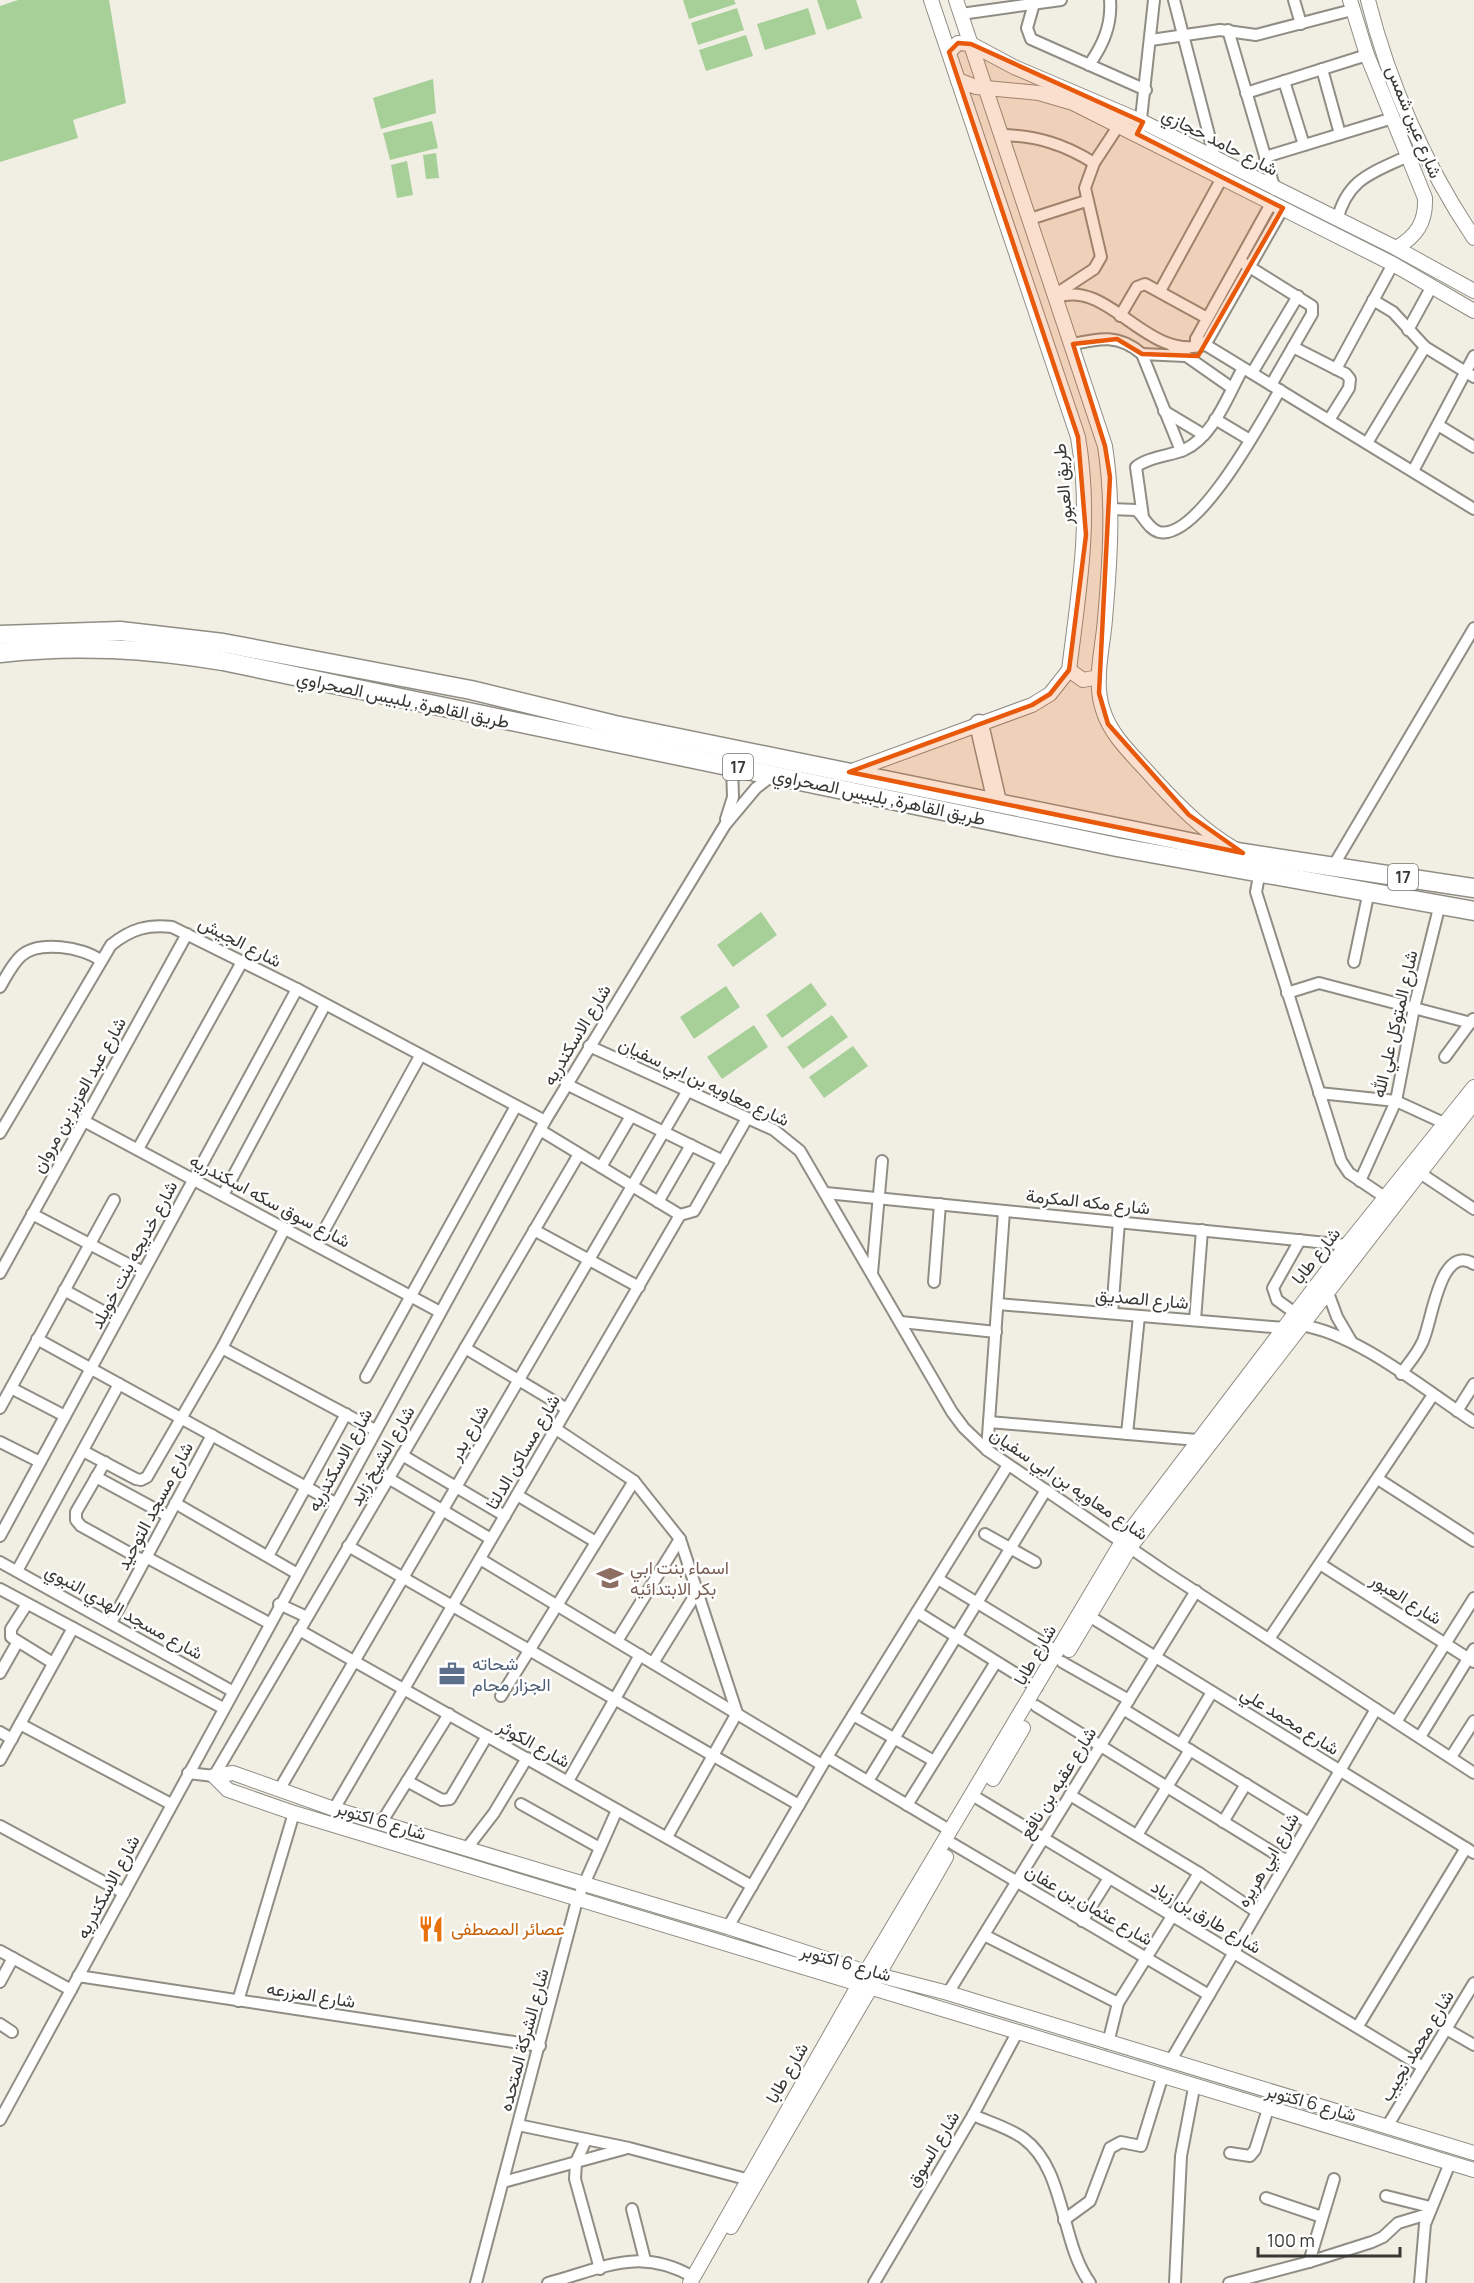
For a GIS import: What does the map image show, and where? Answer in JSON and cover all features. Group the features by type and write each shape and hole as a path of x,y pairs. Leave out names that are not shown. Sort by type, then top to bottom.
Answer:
{"highway":[{"name":"طريق القاهرة, بلبيس الصحراوي","path":"0,635 74,631 161,634 223,643 471,690 615,725 1243,853 1474,888"},
{"name":"طريق القاهرة, بلبيس الصحراوي","path":"0,652 77,647 165,652 223,661 1117,847 1474,911"},
{"path":"466,713 474,705 474,694 471,690"},
{"path":"503,721 502,706 509,699"},
{"path":"979,724 997,802"}],"street":[{"name":"طريق العبور","path":"931,0 1078,437 1085,491 1086,535 1069,670"},
{"path":"957,0 1105,446 1110,477 1111,509 1099,677 1102,709 1118,737 1189,815 1243,853"},
{"path":"961,15 1035,2 1061,0"},
{"path":"1089,65 1101,49 1108,30 1110,0"},
{"path":"1140,128 1146,90 1154,0"},
{"path":"1174,0 1215,158"},
{"path":"1294,0 1301,24"},
{"name":"شارع عين شمس","path":"1368,0 1392,76 1415,131 1442,184 1474,238"},
{"path":"1035,2 1027,28 1029,37 1146,90"},
{"path":"1151,40 1228,30 1256,35 1301,24 1351,5"},
{"name":"شارع عين شمس","path":"1351,5 1367,55 1425,198 1426,210 1416,232 1396,248"},
{"path":"1199,344 1245,264 1277,200 1228,30"},
{"path":"948,52 958,43 971,44"},
{"name":"شارع حامد حجازي","path":"971,44 1140,128 1215,158 1277,200 1474,311"},
{"path":"1246,93 1367,55"},
{"path":"1322,69 1340,134"},
{"name":"شارع حامد حجازي","path":"958,80 986,88 1022,90 1056,97 1119,125 1140,128 1222,178 1336,220 1396,248 1474,291"},
{"path":"1284,81 1304,145"},
{"path":"1265,157 1393,118"},
{"path":"1056,296 1094,269 1101,257 1086,201 1085,188 1094,163 1119,125"},
{"path":"1002,135 1026,136 1050,141 1073,150 1094,163"},
{"path":"1336,220 1341,202 1349,189 1360,179 1408,156"},
{"path":"1160,291 1222,178"},
{"path":"1030,219 1086,201"},
{"path":"1111,509 1131,509 1143,517 1154,530 1165,532 1176,529 1213,495 1229,476 1250,440 1293,347 1313,310 1309,302 1245,264"},
{"path":"1199,344 1207,318 1245,264"},
{"path":"1336,369 1393,264"},
{"path":"1120,316 1139,285 1148,284 1207,318"},
{"path":"1408,330 1432,286"},
{"path":"1056,296 1067,294 1087,296 1172,346 1230,392"},
{"path":"1143,517 1136,467 1181,451 1204,435 1230,392 1298,296"},
{"path":"1373,300 1393,312 1425,347 1470,374"},
{"path":"1072,344 1103,338 1117,339 1131,345 1142,354 1181,451"},
{"path":"1172,346 1199,344 1474,508"},
{"path":"1293,347 1348,376 1350,385 1329,420"},
{"path":"1367,443 1425,347"},
{"path":"1142,354 1185,356"},
{"path":"1413,471 1470,374 1474,356"},
{"path":"1164,411 1204,435"},
{"path":"1215,419 1250,440"},
{"path":"1438,425 1474,447"},
{"path":"1332,868 1474,628"},
{"path":"849,772 1041,700 1058,687 1069,670 1083,680 1099,677"},
{"name":"شارع الاسكندريه","path":"724,825 733,797 732,766"},
{"name":"شارع الاسكندريه","path":"0,2120 334,1503 566,1084 724,825 756,788 774,775"},
{"path":"1260,871 1256,892 1341,1161 1360,1181 1390,1200"},
{"path":"1354,962 1370,891"},
{"name":"شارع المتوكل علي الله","path":"1360,1181 1396,1101 1414,1008 1440,904"},
{"name":"شارع الجيش","path":"0,1133 100,960 111,945 124,935 139,928 156,925 172,927 297,989 516,1106 579,1154 680,1215"},
{"name":"شارع عبد العزيز بن مروان","path":"0,1273 187,934"},
{"path":"0,987 19,957 36,948 81,950 100,960"},
{"path":"138,1149 242,962"},
{"path":"1287,993 1319,983 1414,1008 1473,1020 1444,1057"},
{"name":"شارع خديجه بنت خويلد","path":"0,1536 297,989"},
{"path":"223,1195 325,1005"},
{"name":"شارع معاويه بن ابي سفيان","path":"589,1046 787,1138 801,1151 952,1412 964,1428 987,1450 1196,1592 1474,1773"},
{"path":"316,1245 420,1056"},
{"path":"566,1084 723,1161"},
{"name":"شارع طابا","path":"976,1797 1036,1706 1060,1657 1127,1543 1197,1440 1284,1328 1297,1319 1327,1290 1474,1086"},
{"name":"شارع بدر","path":"279,1790 687,1092"},
{"path":"1319,1094 1396,1101 1446,1124"},
{"name":"شارع طابا","path":"694,2281 746,2179 873,1974 1037,1687 1089,1616 1127,1543 1297,1319 1347,1245 1390,1200 1420,1173 1474,1103"},
{"path":"366,1377 516,1106"},
{"path":"601,1167 631,1116"},
{"name":"شارع سوق سكه اسكندريه","path":"84,1120 440,1312"},
{"name":"شارع مساكن الدلتا","path":"334,1809 680,1215 694,1211 746,1120"},
{"path":"658,1202 691,1145"},
{"name":"شارع الشيخ زايد","path":"214,1776 579,1154"},
{"path":"872,1273 882,1161"},
{"path":"1420,1173 1474,1209"},
{"name":"شارع مكه المكرمة","path":"826,1193 1347,1245"},
{"path":"0,1408 114,1200"},
{"path":"934,1282 940,1204"},
{"path":"987,1450 1004,1210"},
{"path":"32,1214 143,1272"},
{"path":"1112,1313 1119,1222"},
{"path":"82,1451 136,1479 145,1479 222,1348 285,1228"},
{"path":"534,1230 639,1287"},
{"path":"1195,1320 1202,1230"},
{"path":"1300,1240 1273,1288 1277,1300 1297,1319 1352,1342 1474,1422"},
{"path":"1401,1374 1422,1343 1431,1306 1452,1265 1467,1259 1474,1264"},
{"path":"64,1290 117,1320"},
{"path":"1327,1290 1337,1317 1352,1342"},
{"name":"شارع الصديق","path":"998,1304 1284,1328"},
{"path":"1127,1434 1139,1316"},
{"path":"901,1322 996,1332"},
{"path":"37,1339 334,1503"},
{"path":"222,1348 375,1430"},
{"path":"465,1348 567,1408"},
{"path":"16,1571 119,1384"},
{"path":"1457,1411 1474,1384"},
{"path":"11,1388 65,1416"},
{"path":"1269,1639 1433,1395"},
{"path":"268,1557 346,1414"},
{"path":"989,1422 1197,1440"},
{"path":"556,1429 634,1481 680,1539 737,1713 666,1837"},
{"name":"شارع مسجد التوحيد","path":"111,1623 212,1435"},
{"path":"0,1442 40,1462"},
{"path":"402,1455 505,1516"},
{"path":"105,1462 76,1512 78,1523 269,1623"},
{"path":"728,1927 825,1761 1008,1465"},
{"path":"96,1476 168,1516"},
{"path":"388,1478 491,1539"},
{"path":"1378,1479 1474,1541"},
{"path":"501,1696 634,1481"},
{"path":"868,1781 1046,1490"},
{"path":"517,1495 596,1542"},
{"path":"175,1503 296,1573"},
{"path":"985,1534 1035,1562"},
{"path":"617,1641 680,1539"},
{"path":"348,1546 799,1805"},
{"name":"شارع عثمان بن عفان","path":"480,1559 737,1713 825,1761 868,1781 907,1805 1016,1882 1209,1995"},
{"name":"شارع مسجد الهدي النبوي","path":"0,1562 232,1691"},
{"name":"شارع العبور","path":"1320,1564 1445,1644 1472,1656"},
{"path":"938,1579 1060,1657 1185,1747 1309,1823"},
{"name":"شارع مسجد الهدي النبوي","path":"0,1589 223,1708"},
{"path":"653,1663 697,1592"},
{"name":"شارع عقبه بن نافع","path":"948,1993 1196,1592"},
{"path":"1396,1722 1474,1598"},
{"path":"27,1604 11,1629 11,1637 17,1643 53,1663"},
{"path":"279,1604 307,1617"},
{"path":"917,1612 1037,1687"},
{"name":"شارع محمد علي","path":"1089,1616 1470,1851"},
{"path":"0,1760 73,1628"},
{"name":"شارع الكوثر","path":"299,1630 752,1886"},
{"path":"0,1673 17,1643"},
{"path":"567,1782 640,1655"},
{"path":"1420,1737 1472,1656"},
{"path":"907,1805 996,1662"},
{"path":"1137,1835 1167,1787 1212,1692"},
{"path":"1036,1706 1287,1862"},
{"name":"شارع ابي هريره","path":"1171,2060 1376,1709"},
{"path":"381,1823 448,1714"},
{"path":"853,1715 934,1761"},
{"path":"1450,1757 1474,1721"},
{"path":"20,1724 171,1804"},
{"path":"0,1732 12,1739"},
{"path":"407,1781 442,1800 450,1799 488,1737"},
{"path":"467,1848 494,1813 527,1758"},
{"name":"شارع 6 اكتوبر","path":"188,1773 214,1776 233,1773 334,1809 728,1927 873,1974 948,1993 1474,2153"},
{"name":"شارع 6 اكتوبر","path":"214,1776 228,1790 294,1813 865,1987 1018,2031 1194,2088 1474,2170"},
{"path":"1223,1822 1245,1784"},
{"path":"1070,1795 1199,1873 1257,1912"},
{"name":"شارع طارق بن زياد","path":"976,1797 1423,2067"},
{"path":"521,1804 600,1848"},
{"name":"شارع الشركة المتحده","path":"476,2283 577,1900 617,1810"},
{"path":"238,2001 294,1813"},
{"path":"0,1826 123,1893"},
{"path":"1358,2026 1470,1851"},
{"path":"1108,2043 1118,2003 1199,1873"},
{"path":"1082,1920 1109,1878"},
{"path":"984,1935 1118,2003"},
{"path":"0,1951 71,1990"},
{"path":"0,1982 13,1958"},
{"name":"شارع المزرعه","path":"78,1976 540,2046"},
{"name":"شارع محمد نجيب","path":"1388,2125 1474,1983"},
{"name":"شارع طابا","path":"694,2281 865,1987"},
{"path":"0,2024 12,2032"},
{"path":"1053,2043 1059,2027"},
{"path":"1446,2029 1474,2045"},
{"name":"شارع السوق","path":"873,2283 973,2115 1018,2031"},
{"path":"1065,2220 1090,2201 1110,2148 1121,2142 1141,2146 1162,2078"},
{"path":"1175,2283 1175,2235 1181,2156 1194,2088"},
{"path":"1230,2152 1250,2156 1255,2150 1268,2109"},
{"path":"973,2115 1023,2138 1035,2149 1053,2179 1078,2264 1090,2283"},
{"path":"518,2125 629,2148 746,2179"},
{"path":"586,2140 576,2162 576,2179 600,2269"},
{"path":"503,2182 629,2148"},
{"path":"1420,2283 1425,2224 1450,2163"},
{"path":"1309,2262 1334,2179"},
{"path":"1386,2196 1429,2211"},
{"path":"1266,2198 1322,2217"},
{"path":"632,2209 645,2260"},
{"path":"1229,2283 1309,2262 1372,2242 1383,2237 1398,2223 1429,2211"},
{"path":"549,2283 645,2260 674,2266 694,2281"}],"highlighted area":[{"path":"958,43 971,44 1143,122 1137,134 1283,208 1198,356 1142,354 1117,339 1073,344 1105,446 1110,477 1099,693 1108,724 1189,815 1243,853 849,772 1032,705 1050,694 1069,670 1086,535 1078,437 949,52"}],"green space":[{"path":"18,0 109,0 126,103 73,120 78,138 0,162 0,6"},
{"path":"683,0 734,0 736,4 689,19"},
{"path":"817,0 856,0 862,18 827,30"},
{"path":"737,8 744,30 698,45 691,23"},
{"path":"808,8 816,34 765,50 757,24"},
{"path":"746,35 753,56 706,71 699,50"},
{"path":"433,79 436,113 381,129 373,98"},
{"path":"432,121 438,148 390,160 383,133"},
{"path":"436,153 439,178 426,179 423,155"},
{"path":"407,161 413,195 397,198 391,165"},
{"path":"761,912 777,935 733,967 717,945"},
{"path":"811,983 827,1005 782,1038 766,1015"},
{"path":"726,986 740,1007 694,1039 680,1017"},
{"path":"832,1015 848,1037 803,1069 787,1047"},
{"path":"754,1025 768,1047 722,1079 707,1057"},
{"path":"853,1046 868,1066 824,1098 809,1077"}],"place":[{"name":"اسماء بنت ابي بكر الابتدائيه","path":"610,1578"},
{"name":"شحاته الجزار محام","path":"452,1674"},
{"name":"عصائر المصطفى","path":"431,1929"}]}
